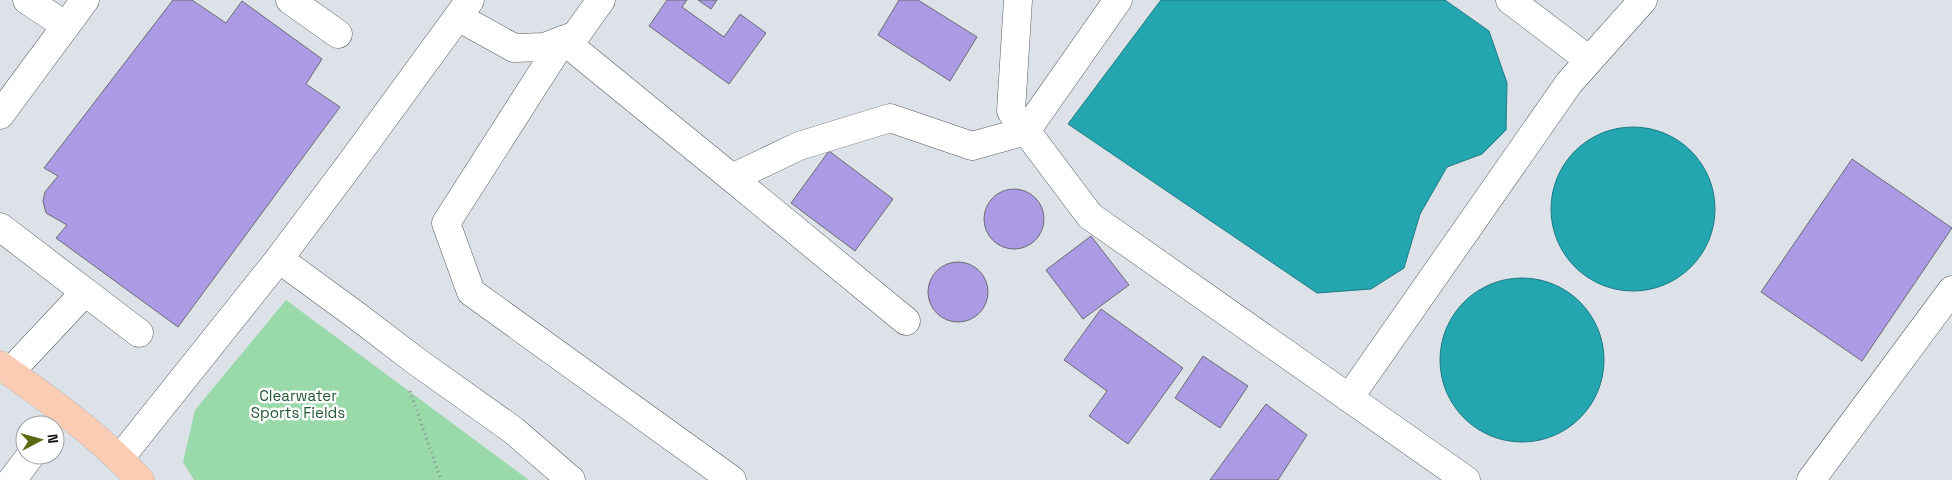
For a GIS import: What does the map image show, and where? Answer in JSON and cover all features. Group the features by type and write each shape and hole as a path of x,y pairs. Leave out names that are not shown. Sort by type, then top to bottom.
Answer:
{"main road":[{"path":"5,368 55,415"},
{"path":"65,424 120,458 140,480"}],"street":[{"path":"27,0 66,26"},
{"path":"0,115 85,0"},
{"path":"290,0 338,34"},
{"path":"120,458 351,164 464,8 514,48 544,48 576,35 600,0"},
{"path":"1018,0 1012,111 1090,216 1466,480"},
{"path":"732,178 799,146 890,118 972,146 1026,131 1118,0"},
{"path":"1510,0 1589,60"},
{"path":"1349,398 1568,83 1643,0"},
{"path":"563,40 906,321"},
{"path":"563,40 446,223 471,292 732,480"},
{"path":"0,227 139,333"},
{"path":"278,259 513,430 571,480"},
{"path":"1811,480 1952,290"},
{"path":"5,368 85,292"},
{"path":"12,480 23,465"}],"path":[{"path":"410,390 441,480"}],"green space":[{"name":"Clearwater Sports Fields","path":"286,300 529,480 194,480 183,462 195,410"}],"water":[{"path":"1161,0 1445,0 1489,31 1507,83 1506,130 1482,154 1447,167 1420,214 1404,268 1371,289 1317,293 1068,124"},
{"path":"1633,127 1664,133 1691,151 1709,178 1715,209 1709,240 1691,267 1664,285 1633,291 1602,285 1575,267 1557,240 1551,209 1557,178 1575,151 1602,133"},
{"path":"1522,278 1553,284 1580,302 1598,329 1604,360 1598,391 1580,418 1553,436 1522,442 1491,436 1464,418 1446,391 1440,360 1446,329 1464,302 1491,284"}],"building":[{"path":"173,0 192,0 226,23 242,1 322,59 306,84 340,107 178,327 56,238 67,225 46,213 43,201 45,192 58,176 44,168"},
{"path":"667,0 687,0 682,7 724,37 740,14 766,33 729,84 649,26"},
{"path":"698,0 717,0 711,9"},
{"path":"899,0 918,0 977,37 950,81 878,35"},
{"path":"829,151 893,199 855,251 791,203"},
{"path":"1852,159 1952,228 1862,361 1761,292"},
{"path":"1008,189 1020,189 1031,194 1039,202 1044,213 1042,231 1031,244 1020,249 1008,249 997,244 989,236 984,225 984,213 989,202 997,194"},
{"path":"1091,236 1129,285 1083,319 1046,270"},
{"path":"952,262 964,262 980,270 986,280 988,292 986,304 980,314 964,322 952,322 936,314 928,298 928,286 936,270"},
{"path":"1101,309 1183,368 1128,444 1089,416 1107,391 1064,360"},
{"path":"1203,356 1248,386 1220,428 1175,398"},
{"path":"1266,404 1307,435 1278,480 1210,480"}]}
